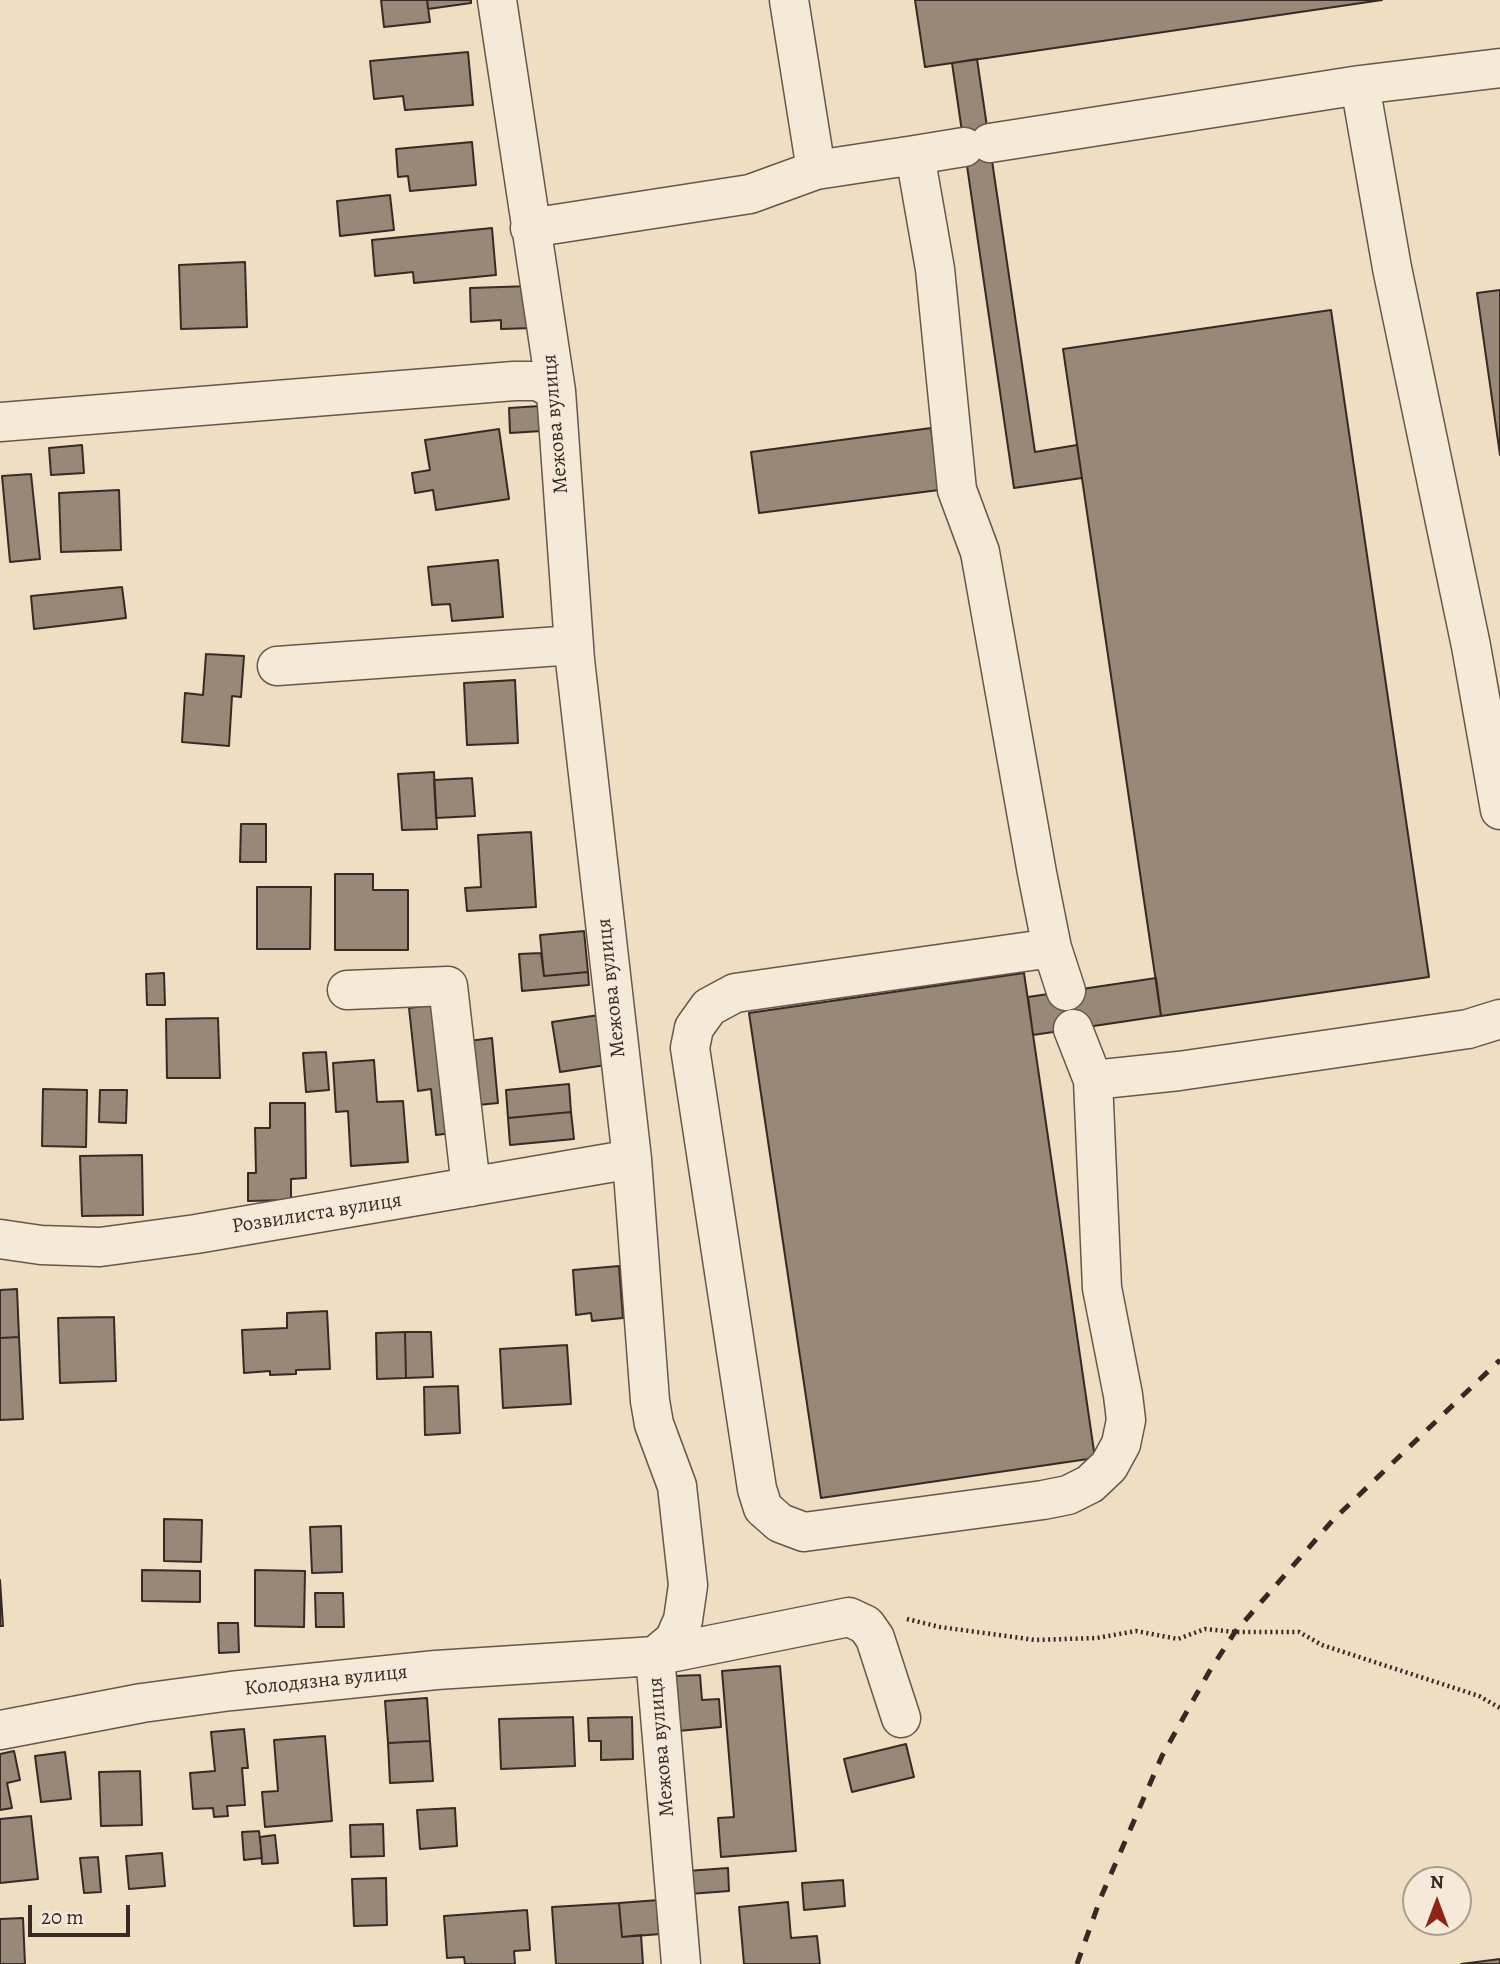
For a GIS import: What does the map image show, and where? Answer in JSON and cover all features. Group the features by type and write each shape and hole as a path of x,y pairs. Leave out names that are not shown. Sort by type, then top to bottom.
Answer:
{"street":[{"name":"Межова вулиця","path":"497,0 556,391 574,645 632,1159 650,1401 654,1424 677,1486 688,1585 683,1620 674,1640 655,1656 681,1964"},
{"path":"789,0 816,170"},
{"path":"530,228 750,194 816,170 1360,85 1500,68"},
{"path":"1360,85 1395,281 1471,646 1500,810"},
{"path":"915,155 935,269 957,490 979,552 1052,948 1066,991"},
{"path":"0,422 514,381 538,381 556,391"},
{"path":"277,666 574,645"},
{"path":"1052,948 735,993 709,1007 694,1028 690,1048 757,1489 763,1508 780,1523 804,1532 1043,1500 1068,1495 1090,1484 1109,1466 1121,1444 1126,1420 1102,1288 1093,1080 1073,1029"},
{"path":"346,990 448,986 471,1187"},
{"path":"1093,1080 1180,1071 1468,1029 1500,1019"},
{"name":"Розвилиста вулиця","path":"0,1239 41,1245 100,1247 196,1234 632,1159"},
{"name":"Колодязна вулиця","path":"0,1730 142,1703 231,1691 436,1670 655,1656 849,1617 866,1625 875,1638 901,1718"}],"path":[{"path":"900,1617 940,1627 1035,1640 1097,1637 1136,1631 1178,1639 1205,1629 1299,1632 1322,1645 1479,1696 1500,1708"}],"building":[{"path":"381,0 427,0 430,22 384,27"},
{"path":"427,0 471,0 471,3 428,9"},
{"path":"915,0 1382,0 925,67"},
{"path":"468,52 473,105 405,110 403,96 374,99 370,61"},
{"path":"977,59 1035,452 1077,445 1082,478 1014,488 952,63"},
{"path":"472,142 476,185 410,191 408,176 398,177 396,149"},
{"path":"390,195 394,230 340,236 337,201"},
{"path":"492,228 496,275 414,283 413,272 375,276 372,240"},
{"path":"245,262 247,327 181,329 179,265"},
{"path":"531,286 534,328 501,329 501,320 471,322 470,288"},
{"path":"1500,290 1500,455 1477,293"},
{"path":"1331,310 1429,977 1161,1016 1063,349"},
{"path":"540,406 542,431 510,433 509,408"},
{"path":"931,428 939,490 759,513 751,452"},
{"path":"499,429 509,499 436,510 433,490 415,493 412,473 430,470 425,440"},
{"path":"82,445 84,473 51,475 49,448"},
{"path":"31,474 40,559 10,562 2,476"},
{"path":"119,490 121,550 61,552 59,493"},
{"path":"498,560 503,617 452,621 450,604 432,605 428,567"},
{"path":"122,587 126,618 34,629 31,596"},
{"path":"206,654 244,656 241,697 232,696 229,746 182,742 185,693 203,695"},
{"path":"515,680 518,743 467,745 464,683"},
{"path":"434,772 437,829 402,830 398,774"},
{"path":"472,778 475,816 436,818 434,780"},
{"path":"241,824 266,824 266,862 240,862"},
{"path":"531,832 536,907 467,911 465,888 481,887 478,835"},
{"path":"335,874 373,874 373,890 408,890 408,950 335,950"},
{"path":"257,887 311,887 310,949 257,949"},
{"path":"584,931 588,972 544,976 540,935"},
{"path":"541,953 544,976 588,972 589,985 522,991 519,954"},
{"path":"164,973 165,1005 147,1005 146,974"},
{"path":"1024,973 1095,1458 821,1498 749,1013"},
{"path":"1156,978 1161,1016 1033,1035 1028,997"},
{"path":"446,1003 460,1132 436,1135 431,1089 418,1091 409,1008"},
{"path":"599,1015 606,1065 560,1072 552,1022"},
{"path":"218,1018 220,1078 167,1078 166,1019"},
{"path":"492,1038 498,1103 468,1106 461,1042"},
{"path":"326,1052 329,1090 306,1092 303,1053"},
{"path":"374,1060 377,1102 403,1101 408,1162 351,1166 348,1111 336,1112 333,1063"},
{"path":"569,1084 571,1112 508,1118 506,1090"},
{"path":"43,1089 87,1090 86,1147 42,1146"},
{"path":"100,1090 127,1090 126,1123 99,1122"},
{"path":"270,1103 305,1103 306,1178 291,1179 291,1200 248,1201 248,1173 256,1173 255,1128 270,1128"},
{"path":"571,1112 574,1139 510,1145 508,1118"},
{"path":"142,1155 143,1215 82,1216 80,1156"},
{"path":"619,1266 623,1318 592,1321 591,1313 576,1315 573,1270"},
{"path":"17,1289 19,1337 0,1338 0,1290"},
{"path":"327,1311 330,1369 296,1370 296,1374 270,1375 270,1371 244,1373 242,1330 287,1328 287,1313"},
{"path":"114,1317 116,1381 60,1383 58,1318"},
{"path":"405,1332 406,1378 377,1379 376,1333"},
{"path":"405,1332 431,1332 433,1377 406,1378"},
{"path":"19,1337 23,1419 0,1420 0,1338"},
{"path":"567,1345 571,1404 503,1408 500,1349"},
{"path":"458,1386 460,1433 425,1435 424,1387"},
{"path":"164,1519 202,1520 201,1562 164,1561"},
{"path":"341,1526 342,1572 312,1573 310,1527"},
{"path":"142,1570 200,1571 200,1602 142,1601"},
{"path":"255,1570 305,1571 304,1627 255,1626"},
{"path":"0,1580 3,1626 0,1626"},
{"path":"315,1593 343,1593 344,1627 316,1627"},
{"path":"218,1623 238,1623 239,1652 219,1653"},
{"path":"780,1666 796,1851 721,1857 718,1818 734,1817 722,1671"},
{"path":"700,1675 702,1700 719,1699 721,1727 678,1731 674,1676"},
{"path":"427,1698 430,1741 388,1743 385,1701"},
{"path":"573,1717 575,1766 501,1769 499,1719"},
{"path":"632,1717 633,1759 601,1760 601,1741 589,1741 588,1718"},
{"path":"244,1729 248,1768 242,1768 245,1805 227,1806 228,1816 214,1817 213,1808 193,1809 190,1773 215,1771 211,1732"},
{"path":"325,1736 332,1821 265,1827 262,1792 278,1791 274,1740"},
{"path":"430,1741 433,1781 390,1783 388,1743"},
{"path":"906,1744 914,1777 852,1792 844,1759"},
{"path":"14,1751 20,1780 7,1783 12,1808 0,1810 0,1754"},
{"path":"65,1752 71,1799 41,1802 35,1756"},
{"path":"140,1771 142,1825 101,1826 99,1772"},
{"path":"455,1808 457,1846 420,1849 417,1810"},
{"path":"31,1816 38,1879 0,1883 0,1819"},
{"path":"383,1824 384,1856 351,1857 350,1825"},
{"path":"259,1831 262,1858 244,1860 242,1832"},
{"path":"275,1835 278,1863 262,1864 260,1837"},
{"path":"162,1853 165,1886 129,1889 126,1856"},
{"path":"98,1857 101,1892 84,1893 80,1858"},
{"path":"728,1868 729,1891 689,1894 687,1871"},
{"path":"386,1878 387,1925 354,1926 352,1879"},
{"path":"843,1880 845,1906 804,1910 802,1883"},
{"path":"659,1900 661,1934 622,1937 619,1903"},
{"path":"788,1902 791,1938 817,1936 820,1964 744,1964 739,1907"},
{"path":"619,1903 622,1937 641,1935 643,1964 556,1964 552,1907"},
{"path":"527,1910 530,1950 514,1951 515,1964 465,1964 464,1957 447,1958 444,1916"},
{"path":"23,1918 25,1964 0,1964 0,1919"},
{"path":"1500,1959 1500,1964 1461,1964"}],"railway":[{"path":"1077,1964 1101,1897 1162,1756 1209,1672 1235,1632 1333,1520 1500,1360"}]}
